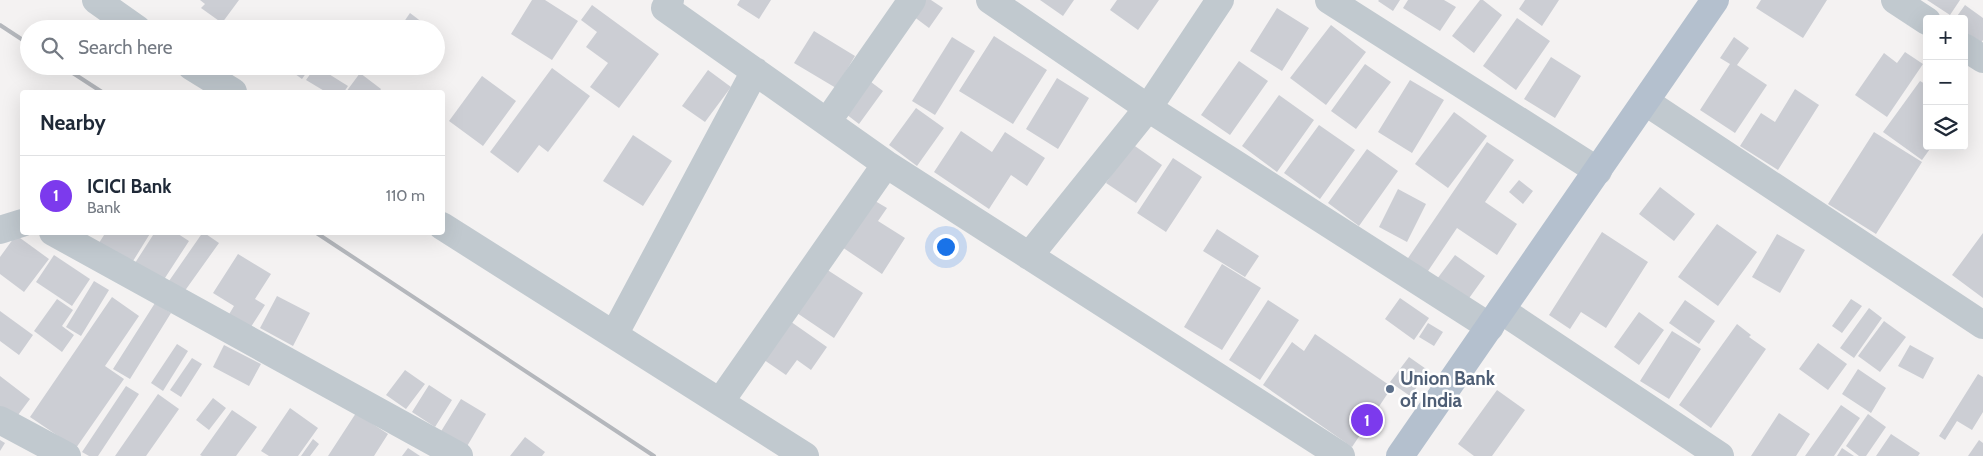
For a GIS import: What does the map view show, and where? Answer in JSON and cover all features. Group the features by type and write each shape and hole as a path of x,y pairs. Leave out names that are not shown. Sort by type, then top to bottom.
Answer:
{"main road":[{"path":"1400,456 1715,0"}],"street":[{"path":"96,0 124,20"},
{"path":"827,122 912,0"},
{"path":"990,0 1148,108 1720,456"},
{"path":"1029,256 1148,108 1220,0"},
{"path":"1330,0 1598,170"},
{"path":"1895,0 1923,19"},
{"path":"662,3 886,164 1341,456"},
{"path":"1968,50 1983,59"},
{"path":"614,335 755,71"},
{"path":"206,75 230,90"},
{"path":"1646,102 1983,325"},
{"path":"720,402 886,164"},
{"path":"0,230 20,224"},
{"path":"445,228 805,456"},
{"path":"59,235 458,456"},
{"path":"0,420 67,456"}],"building":[{"path":"200,0 239,0 224,20 218,20 201,8 205,4"},
{"path":"532,0 545,0 578,21 552,60 511,34"},
{"path":"740,0 771,0 759,19 737,5"},
{"path":"924,0 931,0 943,8 929,28 913,16"},
{"path":"1040,0 1074,0 1063,16"},
{"path":"1117,0 1159,0 1138,30 1110,10"},
{"path":"1379,0 1400,0 1393,11"},
{"path":"1408,0 1444,0 1456,7 1440,31 1403,8"},
{"path":"1480,0 1483,0 1502,15 1474,53 1452,36"},
{"path":"1525,0 1559,0 1542,26 1519,9"},
{"path":"1761,0 1827,0 1803,38 1756,8"},
{"path":"1927,0 1960,0 1950,15"},
{"path":"592,5 659,54 619,108 590,87 608,63 586,47 597,32 581,20"},
{"path":"1965,5 1983,18 1983,40 1981,43 1968,34 1968,15 1958,15"},
{"path":"1277,8 1309,28 1282,71 1250,51"},
{"path":"410,13 419,20 405,20"},
{"path":"1517,18 1550,41 1516,90 1483,66"},
{"path":"1331,25 1366,52 1326,105 1290,78"},
{"path":"814,31 855,56 836,88 794,63"},
{"path":"994,36 1047,70 1013,124 959,91"},
{"path":"952,37 975,51 935,115 912,101"},
{"path":"1734,37 1749,48 1737,65 1767,85 1735,133 1700,110 1730,64 1720,58"},
{"path":"1905,52 1923,64 1887,117 1855,95 1884,53 1897,63"},
{"path":"1551,57 1581,76 1555,118 1524,99"},
{"path":"1239,61 1268,81 1230,135 1201,115"},
{"path":"1365,64 1391,82 1356,129 1331,111"},
{"path":"552,68 590,96 548,152 539,145 518,173 490,152"},
{"path":"708,70 731,87 705,122 682,106"},
{"path":"296,75 305,75 302,79"},
{"path":"310,75 330,75 348,86 345,90 323,90 306,80"},
{"path":"359,75 363,75 381,89 380,90 347,90"},
{"path":"482,76 516,101 483,146 449,121"},
{"path":"1057,78 1089,98 1058,149 1026,129"},
{"path":"1410,80 1444,100 1412,153 1378,132"},
{"path":"1920,81 1923,83 1923,150 1929,150 1922,160 1883,132"},
{"path":"871,82 883,91 859,124 846,114"},
{"path":"1795,89 1819,105 1778,170 1740,146 1761,113 1775,122"},
{"path":"1279,95 1314,120 1277,172 1242,146"},
{"path":"916,108 944,128 917,166 889,145"},
{"path":"1454,112 1487,136 1448,188 1415,164"},
{"path":"1319,125 1355,150 1320,199 1284,173"},
{"path":"961,131 992,152 1005,132 1045,158 1027,186 1011,175 989,209 934,172"},
{"path":"1874,132 1922,162 1876,234 1828,204"},
{"path":"633,135 672,161 643,206 603,181"},
{"path":"1487,142 1514,160 1485,202 1517,224 1497,255 1457,228 1424,277 1404,264"},
{"path":"1132,144 1162,165 1136,203 1106,183"},
{"path":"1367,149 1398,171 1359,226 1328,203"},
{"path":"1173,158 1202,177 1166,232 1137,213"},
{"path":"1519,180 1533,191 1523,204 1509,192"},
{"path":"1660,187 1695,214 1674,241 1639,214"},
{"path":"1398,189 1426,204 1407,242 1379,227"},
{"path":"870,198 887,208 878,221 905,238 882,274 839,245"},
{"path":"1717,224 1757,252 1718,306 1678,277"},
{"path":"1217,229 1259,256 1245,277 1203,251"},
{"path":"1602,232 1648,262 1606,328 1581,312 1570,329 1549,315"},
{"path":"1983,233 1983,298 1952,275"},
{"path":"1777,234 1805,250 1780,293 1752,277"},
{"path":"16,235 49,259 24,292 0,274 0,257"},
{"path":"104,235 149,235 130,266 97,246"},
{"path":"153,235 180,235 189,241 163,281 135,263"},
{"path":"201,235 207,235 219,243 184,292 169,281"},
{"path":"238,254 271,274 255,299 265,305 249,330 228,316 234,306 213,293"},
{"path":"54,255 90,279 72,306 36,282"},
{"path":"1455,255 1485,276 1467,301 1437,279"},
{"path":"1222,264 1261,288 1222,350 1184,327"},
{"path":"826,269 863,293 834,338 797,313"},
{"path":"94,281 109,290 81,336 66,327"},
{"path":"277,296 310,313 293,346 260,328"},
{"path":"112,297 139,316 105,366 124,379 76,448 30,417"},
{"path":"1400,298 1429,318 1414,340 1385,319"},
{"path":"57,299 73,310 62,326 74,335 62,352 34,331"},
{"path":"1851,299 1862,306 1842,333 1832,326"},
{"path":"1268,300 1299,320 1260,380 1229,360"},
{"path":"1685,300 1715,321 1699,344 1669,323"},
{"path":"155,303 171,313 130,379 113,369"},
{"path":"1869,308 1882,318 1854,358 1840,348"},
{"path":"0,311 33,335 19,355 0,341"},
{"path":"1639,312 1664,330 1639,365 1614,347"},
{"path":"787,319 827,347 811,370 797,360 786,375 760,357"},
{"path":"1884,321 1906,337 1880,372 1858,356"},
{"path":"1428,323 1443,332 1434,346 1419,337"},
{"path":"1737,324 1751,335 1749,337 1766,349 1711,428 1679,405"},
{"path":"1672,331 1701,349 1669,399 1640,381"},
{"path":"1315,334 1392,387 1352,447 1263,385 1292,342 1304,351"},
{"path":"1818,343 1847,364 1828,390 1799,369"},
{"path":"177,344 188,351 163,391 151,383"},
{"path":"224,345 261,364 249,386 213,367"},
{"path":"1910,345 1934,358 1923,379 1898,366"},
{"path":"1409,357 1429,371 1410,396 1390,382"},
{"path":"192,358 202,364 181,397 170,390"},
{"path":"1858,369 1886,388 1871,413 1842,394"},
{"path":"405,370 425,384 406,409 386,395"},
{"path":"1978,374 1983,377 1983,412 1972,430 1957,421 1945,440 1939,436"},
{"path":"0,376 30,399 15,419 0,408"},
{"path":"429,385 452,400 435,427 412,412"},
{"path":"126,386 139,394 98,456 89,456 82,452"},
{"path":"1497,390 1525,410 1492,456 1474,456 1458,444"},
{"path":"158,394 179,409 146,456 115,456"},
{"path":"213,398 226,408 209,430 196,420"},
{"path":"461,399 486,414 466,448 440,433"},
{"path":"1841,405 1860,418 1834,456 1805,456"},
{"path":"290,408 318,428 298,456 269,456 261,451"},
{"path":"232,410 257,427 236,456 200,455"},
{"path":"356,413 388,434 374,456 328,456"},
{"path":"1779,413 1810,434 1796,456 1751,456"},
{"path":"1868,414 1886,427 1866,456 1859,456 1846,446"},
{"path":"1891,434 1920,453 1918,456 1876,456"},
{"path":"525,437 545,452 542,456 510,456"},
{"path":"313,439 319,444 310,456 301,456"},
{"path":"0,440 5,443 0,451"},
{"path":"1979,440 1983,443 1983,456 1968,456"},
{"path":"408,448 420,456 402,456"},
{"path":"1842,448 1854,456 1837,456"}],"railway":[{"path":"0,25 20,38"},
{"path":"76,75 99,90"},
{"path":"320,235 654,456"}],"place":[{"name":"Union Bank of India","path":"1390,389"},
{"name":"ICICI Bank","path":"1367,420"}]}
